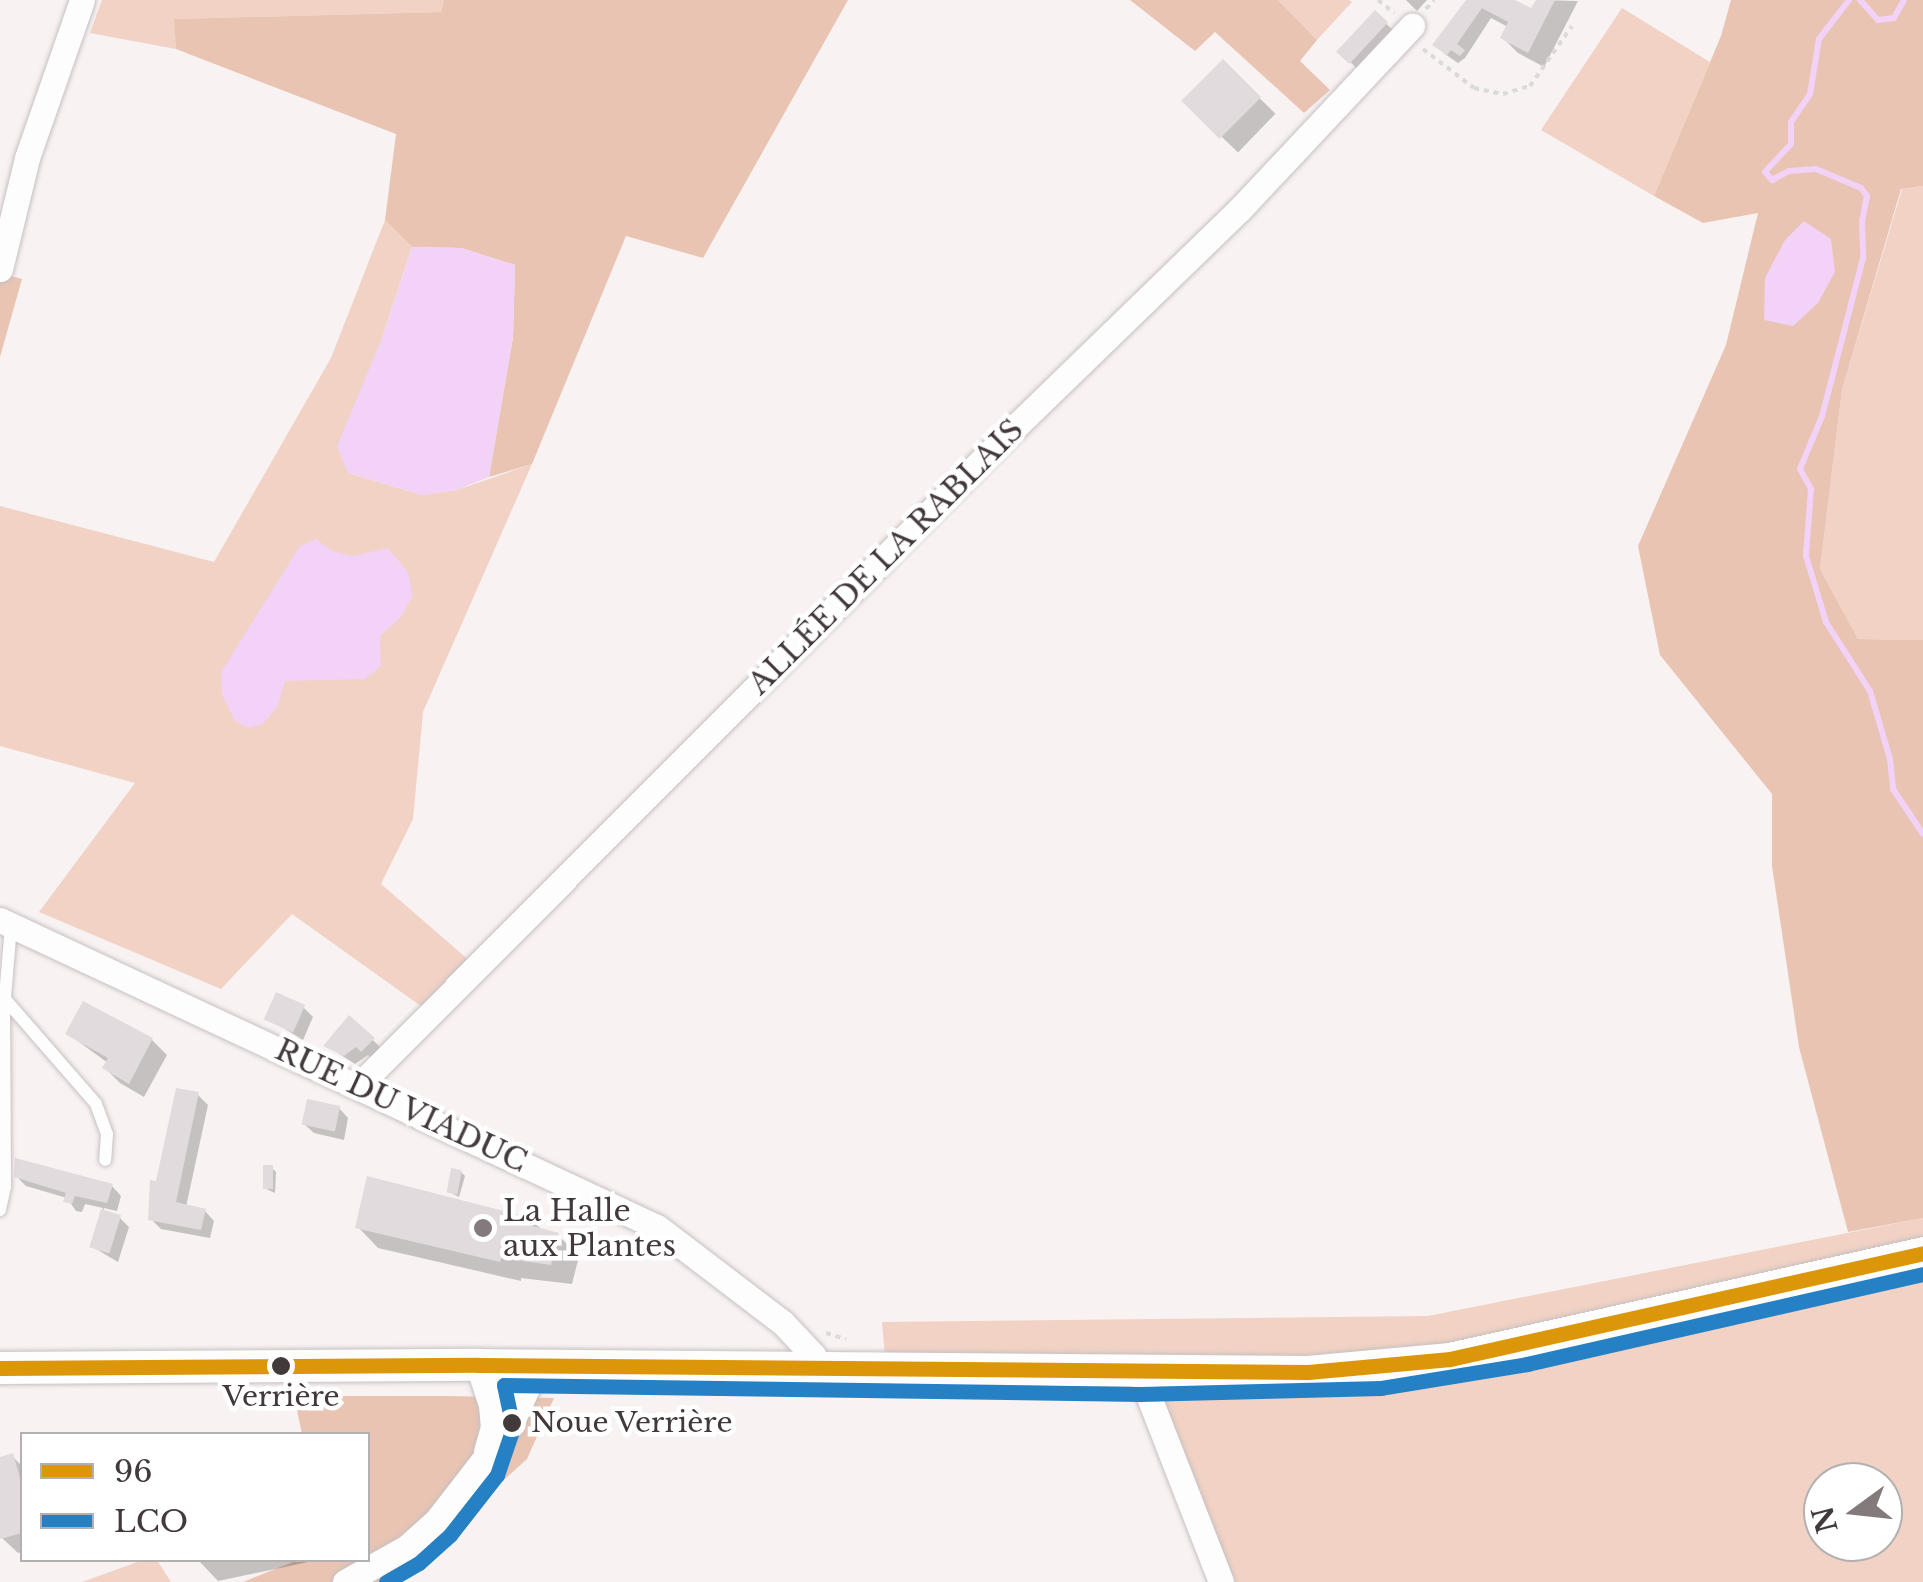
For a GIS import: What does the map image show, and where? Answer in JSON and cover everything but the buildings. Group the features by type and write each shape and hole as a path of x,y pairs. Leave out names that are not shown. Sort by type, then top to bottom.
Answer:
{"street":[{"path":"0,269 27,158 82,0"},
{"name":"ALLÉE DE LA RABLAIS","path":"358,1086 1013,428 1240,210 1408,30"},
{"name":"RUE DU VIADUC","path":"5,922 658,1226 782,1322 812,1355 814,1371"},
{"path":"0,1368 478,1365 1140,1374 1380,1368 1523,1344 1923,1253"},
{"path":"478,1365 493,1427 480,1465"},
{"path":"345,1582 407,1547 437,1520 510,1426 537,1366"},
{"path":"1140,1374 1221,1582"}],"lane":[{"path":"0,1210 5,1187 5,922"},
{"path":"4,998 96,1104 107,1134 105,1160"}],"path":[{"path":"1408,30 1474,88 1502,94 1530,86 1572,26"},
{"path":"814,1328 849,1340"}],"shaded area":[{"path":"102,0 444,0 441,12 175,19 176,49 90,33"},
{"path":"444,0 848,0 703,258 626,236 532,464 489,477 513,337 515,265 461,248 412,247 385,220 396,134 176,49 174,19 441,12"},
{"path":"1130,0 1278,0 1317,40 1300,61 1330,90 1304,113 1215,32 1195,51"},
{"path":"1278,0 1349,0 1352,2 1317,40"},
{"path":"1731,0 1923,0 1923,186 1901,189 1842,390 1820,569 1858,639 1923,640 1923,1218 1848,1232 1799,1047 1772,866 1772,794 1660,655 1638,546 1726,345 1758,213 1703,223 1654,196 1721,36"},
{"path":"1622,8 1710,62 1654,196 1541,130"},
{"path":"1923,186 1923,640 1858,639 1820,569 1842,390 1902,189"},
{"path":"385,220 412,247 382,338 348,473 422,495 457,490 532,464 423,712 413,819 381,884 486,975 439,1019 292,914 221,989 39,912 135,783 0,746 0,506 214,562 331,358"},
{"path":"1804,221 1831,239 1835,272 1818,303 1793,326 1764,320 1765,278 1785,240"},
{"path":"412,247 461,248 515,265 513,337 489,477 457,490 422,495 348,473 337,446 382,338"},
{"path":"0,273 22,279 0,357"},
{"path":"316,539 332,551 353,556 388,548 408,572 413,596 400,618 380,636 381,666 365,679 285,681 278,706 263,724 248,728 235,721 222,695 221,672 300,546"},
{"path":"1923,1218 1923,1582 1234,1582 1156,1395 1133,1390 888,1393 882,1322 1428,1316"},
{"path":"294,1396 554,1398 527,1459 391,1582 243,1582 293,1562 370,1562 370,1432 302,1432"},
{"path":"137,1562 158,1562 171,1582 82,1582"}],"waterway":[{"path":"1849,0 1819,39 1810,94 1791,122 1791,144 1765,172 1772,180 1789,171 1816,169 1861,188 1867,196 1862,221 1863,258 1822,416 1800,469 1811,489 1806,556 1826,622 1870,691 1890,759 1893,789 1923,834"},
{"path":"1860,0 1878,20 1894,18 1904,0"}],"transit line":[{"name":"96","path":"0,1368 478,1365 1308,1372 1450,1359 1923,1253"},
{"name":"LCO","path":"386,1582 419,1563 450,1535 497,1475 513,1428 504,1385 1140,1394 1381,1388 1527,1364 1923,1274"}],"place":[{"name":"La Halle aux Plantes","path":"483,1228"},
{"name":"Verrière","path":"281,1366"},
{"name":"Noue Verrière","path":"512,1423"}]}
